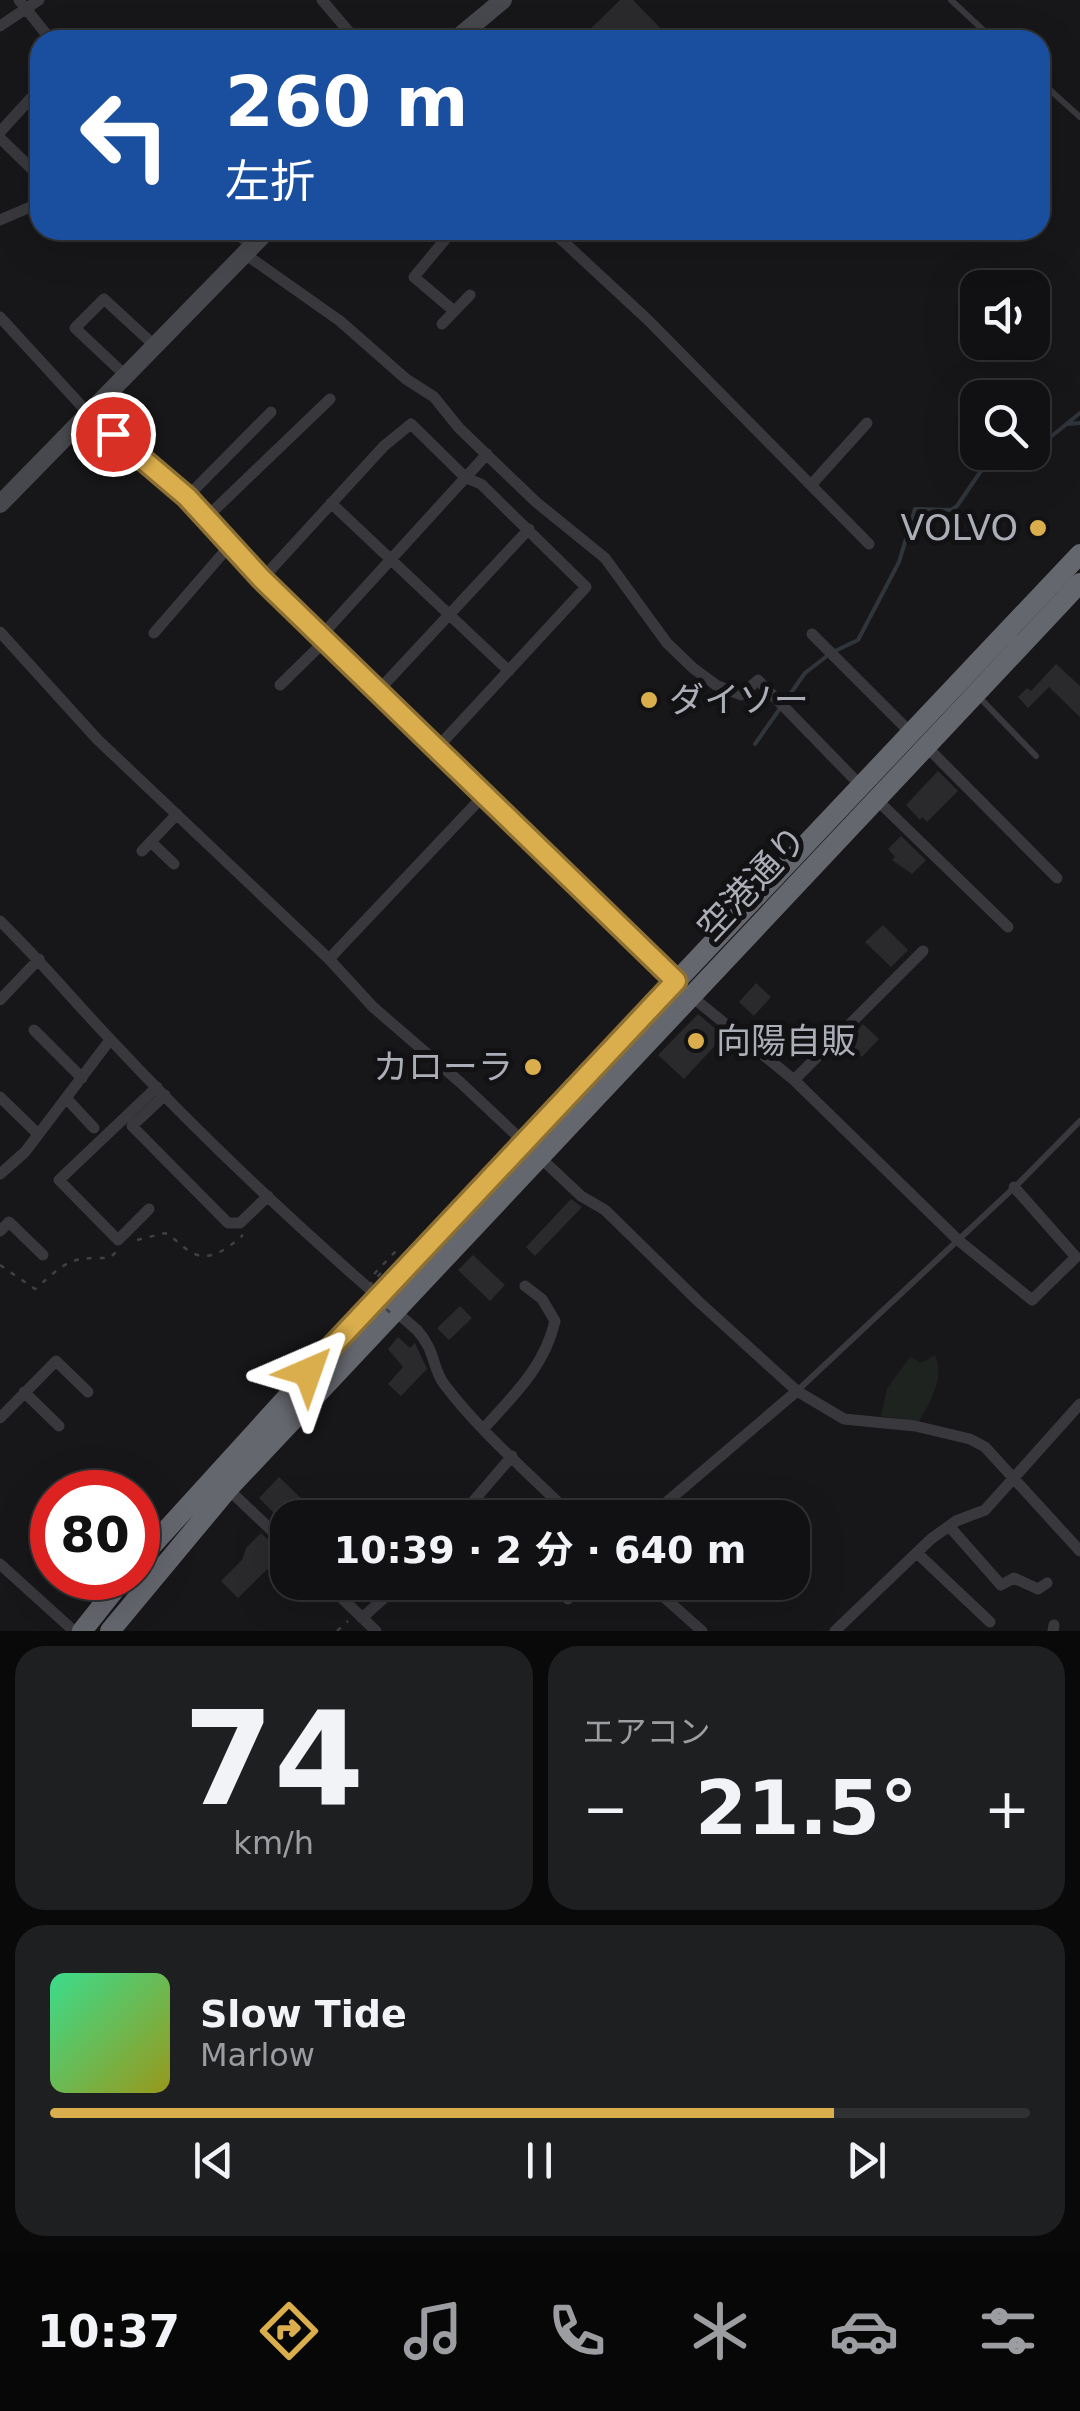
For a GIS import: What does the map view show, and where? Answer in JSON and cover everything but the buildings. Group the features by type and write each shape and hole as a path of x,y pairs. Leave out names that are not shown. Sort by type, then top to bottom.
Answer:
{"highway":[{"name":"空港通り","path":"160,1537 919,739 1080,554"},
{"name":"空港通り","path":"919,739 976,693 1080,582"},
{"name":"空港通り","path":"110,1631 384,1301"},
{"path":"82,1631 107,1600"}],"main road":[{"path":"467,30 503,0"},
{"path":"0,504 258,240"}],"street":[{"path":"0,26 22,4 39,0"},
{"path":"322,0 348,30"},
{"path":"22,4 43,30"},
{"path":"30,99 0,135 30,166"},
{"path":"0,220 30,207"},
{"path":"240,240 406,379 434,397 458,428 605,558 635,602 693,668 716,686 741,696 758,680 1008,928"},
{"path":"445,240 414,277 454,312"},
{"path":"562,240 648,320 869,544"},
{"path":"442,324 470,295"},
{"path":"126,376 75,328 104,299 155,346"},
{"path":"0,317 88,414 187,497 262,579 683,988 794,1080 958,1240 1032,1300 1076,1257 1014,1188"},
{"path":"207,517 330,398"},
{"path":"187,497 272,412"},
{"path":"811,485 867,423"},
{"path":"262,579 384,446 411,424 466,478 481,484 529,529 586,587 437,748"},
{"path":"280,685 487,454"},
{"path":"332,503 509,670"},
{"path":"378,692 529,529"},
{"path":"154,633 230,544"},
{"path":"0,632 97,739 374,1007 533,1148 581,1196 605,1210 698,1302 797,1390 844,1420 883,1421 970,1440 986,1448 1080,1551"},
{"path":"812,634 1057,878"},
{"path":"328,959 485,794"},
{"path":"174,864 147,847 177,814"},
{"path":"0,921 161,1091 268,1196 430,1344 440,1379 556,1500"},
{"path":"794,1080 924,950"},
{"path":"0,1000 39,959"},
{"path":"34,1030 82,1078"},
{"path":"0,1174 25,1152 110,1040"},
{"path":"161,1091 132,1126 228,1222 240,1224 268,1196"},
{"path":"149,1210 118,1240 59,1180 161,1091"},
{"path":"0,1096 38,1134"},
{"path":"66,1098 94,1128"},
{"path":"0,1230 9,1222 43,1255"},
{"path":"484,1428 540,1364 552,1338 555,1321 542,1299 526,1286"},
{"path":"0,1418 56,1361 88,1392"},
{"path":"669,1500 797,1390"},
{"path":"24,1392 59,1426"},
{"path":"835,1631 949,1526 985,1510 1080,1404"},
{"path":"474,1500 512,1456"},
{"path":"228,1488 270,1529"},
{"path":"949,1526 1002,1585 1014,1578 1038,1589 1047,1582"},
{"path":"917,1552 990,1622"},
{"path":"0,1564 74,1631"},
{"path":"344,1600 376,1631"},
{"path":"362,1618 382,1600"},
{"path":"667,1600 702,1631"}],"lane":[{"path":"951,0 983,30"},
{"path":"1050,90 1080,117"},
{"path":"976,693 1036,756"},
{"path":"797,1390 1014,1188 1080,1121"}],"path":[{"path":"0,1266 35,1289 68,1261 81,1257 110,1258 126,1243 149,1236 165,1233 188,1251 210,1256 242,1235"},
{"path":"380,1273 365,1290 384,1301 396,1251 396,1256"}],"shaded area":[{"path":"935,1355 937,1382 919,1422 881,1416 887,1389 910,1357 921,1363"}],"waterway":[{"path":"835,651 858,640 899,562 915,509 951,510 985,465 1020,462 1080,413"},
{"path":"1068,424 1080,423"},
{"path":"755,744 805,673 827,656"}],"place":[{"name":"VOLVO","path":"1038,528"},
{"name":"ダイソー","path":"649,700"},
{"name":"向陽自販","path":"696,1041"},
{"name":"カローラ","path":"533,1067"}],"route":[{"path":"113,434 187,497 262,579 676,981 308,1372"}]}
